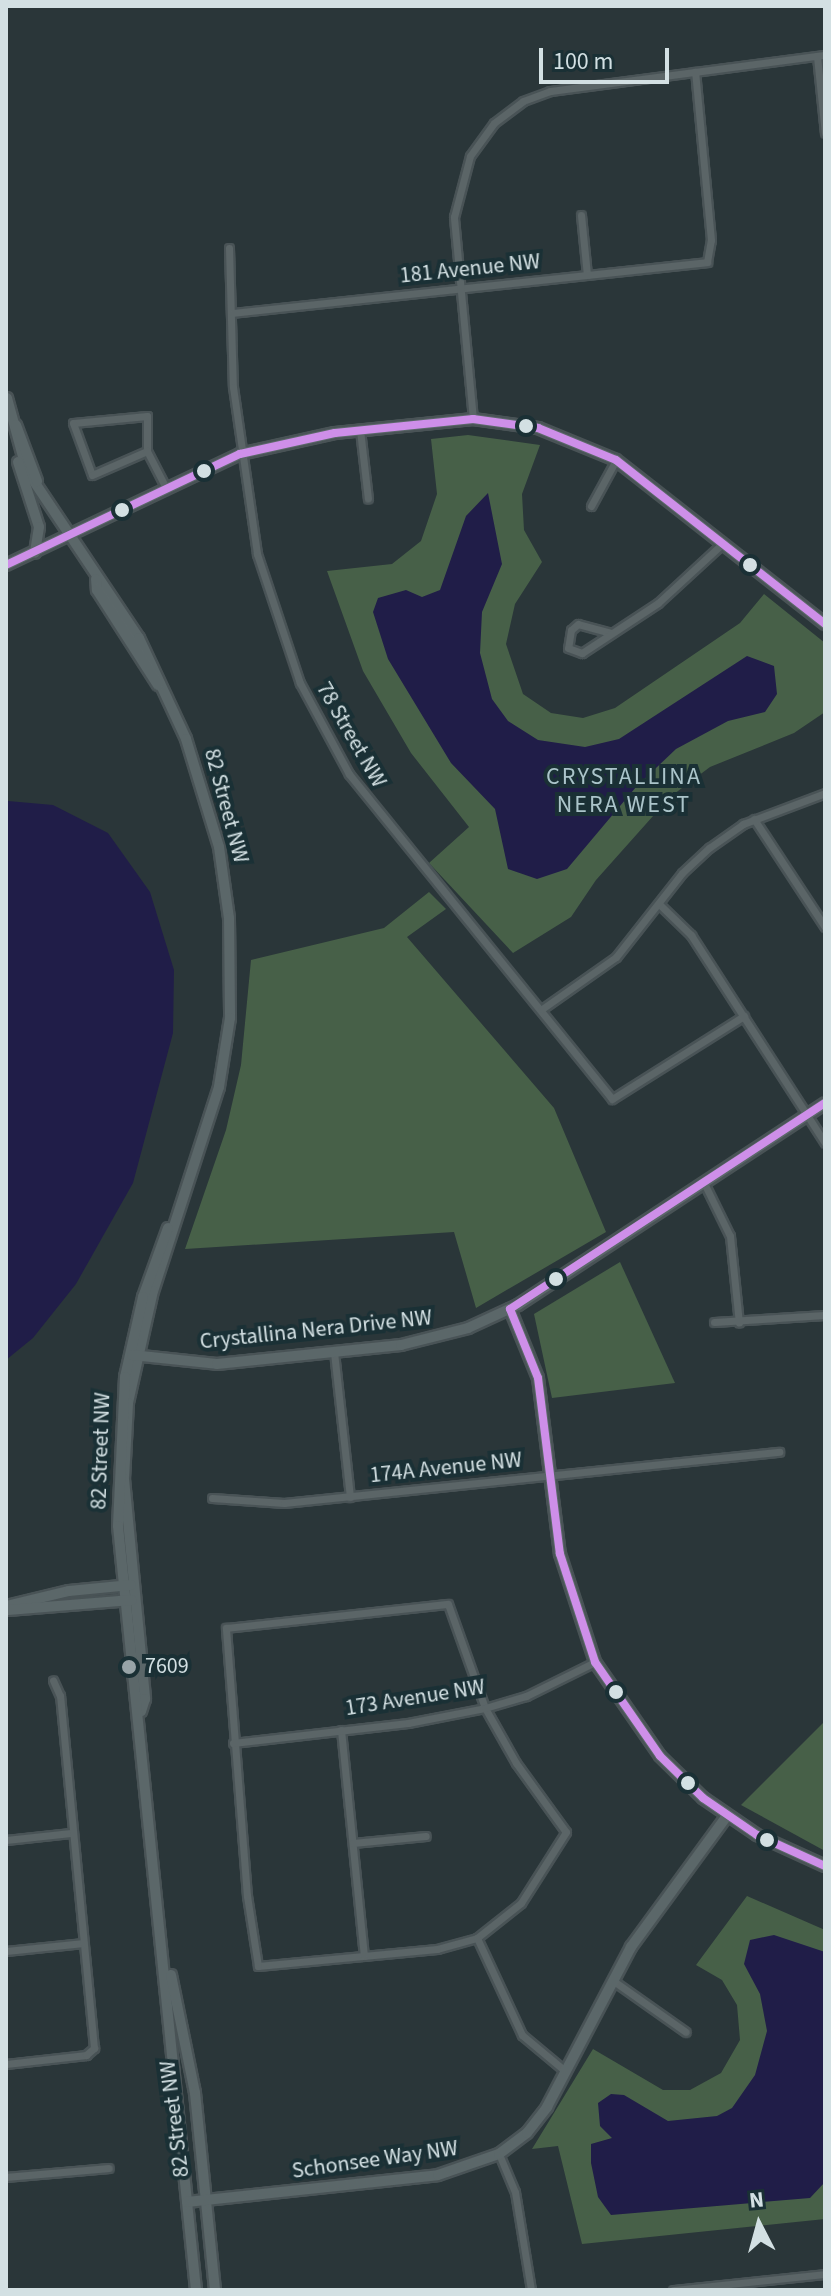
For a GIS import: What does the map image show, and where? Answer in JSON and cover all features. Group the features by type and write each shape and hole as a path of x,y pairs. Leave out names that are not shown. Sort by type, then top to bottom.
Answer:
{"street":[{"path":"473,419 458,288 454,217 461,177 481,138 509,109 550,91 821,56 825,133"},
{"name":"181 Avenue NW","path":"232,313 710,259 695,72"},
{"path":"581,215 587,275"},
{"name":"78 Street NW","path":"229,248 240,454 257,554 277,623 331,745 385,822 542,1009 612,1099 744,1016"},
{"name":"82 Street NW","path":"6,397 12,433 27,471 96,579 97,590 172,706 200,777 219,847 231,970 219,1087 134,1355 125,1455 134,1700 141,1711 196,2290"},
{"name":"82 Street NW","path":"6,397 38,485"},
{"path":"147,451 92,475 73,423 147,416 147,451 166,488"},
{"path":"6,565 69,538 240,454 360,430 473,419 538,428 616,460 825,624"},
{"path":"360,430 368,499"},
{"path":"12,433 39,527 34,554"},
{"path":"591,506 616,460"},
{"path":"611,633 578,624 571,630 568,648 578,655 611,633 677,589 723,543"},
{"path":"542,1009 616,957 695,860 754,819 825,793"},
{"path":"754,819 825,927"},
{"path":"659,904 691,935 825,1143"},
{"name":"Crystallina Nera Drive NW","path":"134,1355 199,1365 424,1341 510,1309 825,1103"},
{"path":"704,1183 730,1236 739,1323"},
{"path":"510,1309 538,1378 564,1575 595,1662 660,1756 727,1816 825,1866"},
{"path":"714,1322 739,1323 825,1315"},
{"path":"334,1352 350,1497"},
{"name":"174A Avenue NW","path":"212,1498 263,1505 779,1452"},
{"path":"6,1608 128,1585"},
{"path":"6,1608 130,1601"},
{"path":"448,1604 485,1708 516,1763 566,1832 521,1903 477,1938 437,1949 258,1966 233,1743 226,1628 448,1604"},
{"name":"173 Avenue NW","path":"233,1743 485,1708 526,1696 595,1662"},
{"path":"6,2064 86,2055 94,2048 60,1696 53,1680"},
{"path":"341,1730 364,1956"},
{"name":"Schonsee Way NW","path":"187,2202 438,2175 499,2154 536,2123 612,1980 727,1816"},
{"path":"6,1840 71,1833"},
{"path":"353,1843 426,1836"},
{"path":"477,1938 522,2035 564,2070"},
{"path":"6,1951 84,1943"},
{"name":"82 Street NW","path":"165,1945 195,2093 215,2290"},
{"path":"612,1980 686,2032"},
{"path":"499,2154 515,2192 531,2290"},
{"path":"6,2177 109,2168"},
{"path":"673,2290 825,2274"}],"green space":[{"path":"468,435 540,445 522,494 524,530 542,562 515,604 506,644 523,694 551,713 583,718 615,708 740,623 764,594 825,643 825,712 794,733 710,767 670,797 596,880 571,917 513,953 429,863 469,827 411,753 363,671 327,571 392,564 421,541 437,494 431,439"},
{"path":"429,892 446,909 407,937 554,1108 606,1232 476,1308 454,1232 185,1249 226,1130 241,1065 251,960 384,928"},
{"path":"620,1262 675,1383 552,1398 534,1314"},
{"path":"825,1721 825,1851 741,1805"},
{"path":"747,1896 825,1930 825,2219 582,2244 558,2146 532,2149 593,2049 663,2090 690,2090 721,2073 740,2040 737,2005 722,1980 696,1965"}],"shaded area":[{"path":"488,493 502,564 482,612 480,653 492,699 508,721 538,740 585,747 619,739 747,656 774,666 777,694 765,712 728,721 676,749 636,787 567,869 537,879 508,869 495,809 451,763 388,659 373,612 378,598 406,590 422,597 440,590 466,516"},
{"path":"8,801 53,805 108,833 150,892 174,970 173,1033 133,1183 76,1284 33,1338 6,1360"},
{"path":"774,1935 825,1952 825,2182 810,2198 611,2215 598,2197 591,2163 591,2144 612,2138 600,2126 598,2103 611,2094 624,2095 668,2121 717,2116 732,2108 755,2075 767,2031 760,1994 744,1964 750,1940"}],"transit line":[{"path":"6,565 240,454 335,433 473,419 538,428 616,460 825,624"},
{"path":"510,1309 825,1103"},
{"path":"510,1309 538,1378 560,1554 595,1662 660,1756 703,1798 757,1835 825,1866"}],"place":[{"name":"7609","path":"129,1667"}],"district":[{"name":"CRYSTALLINA NERA WEST","path":"624,791"}]}
